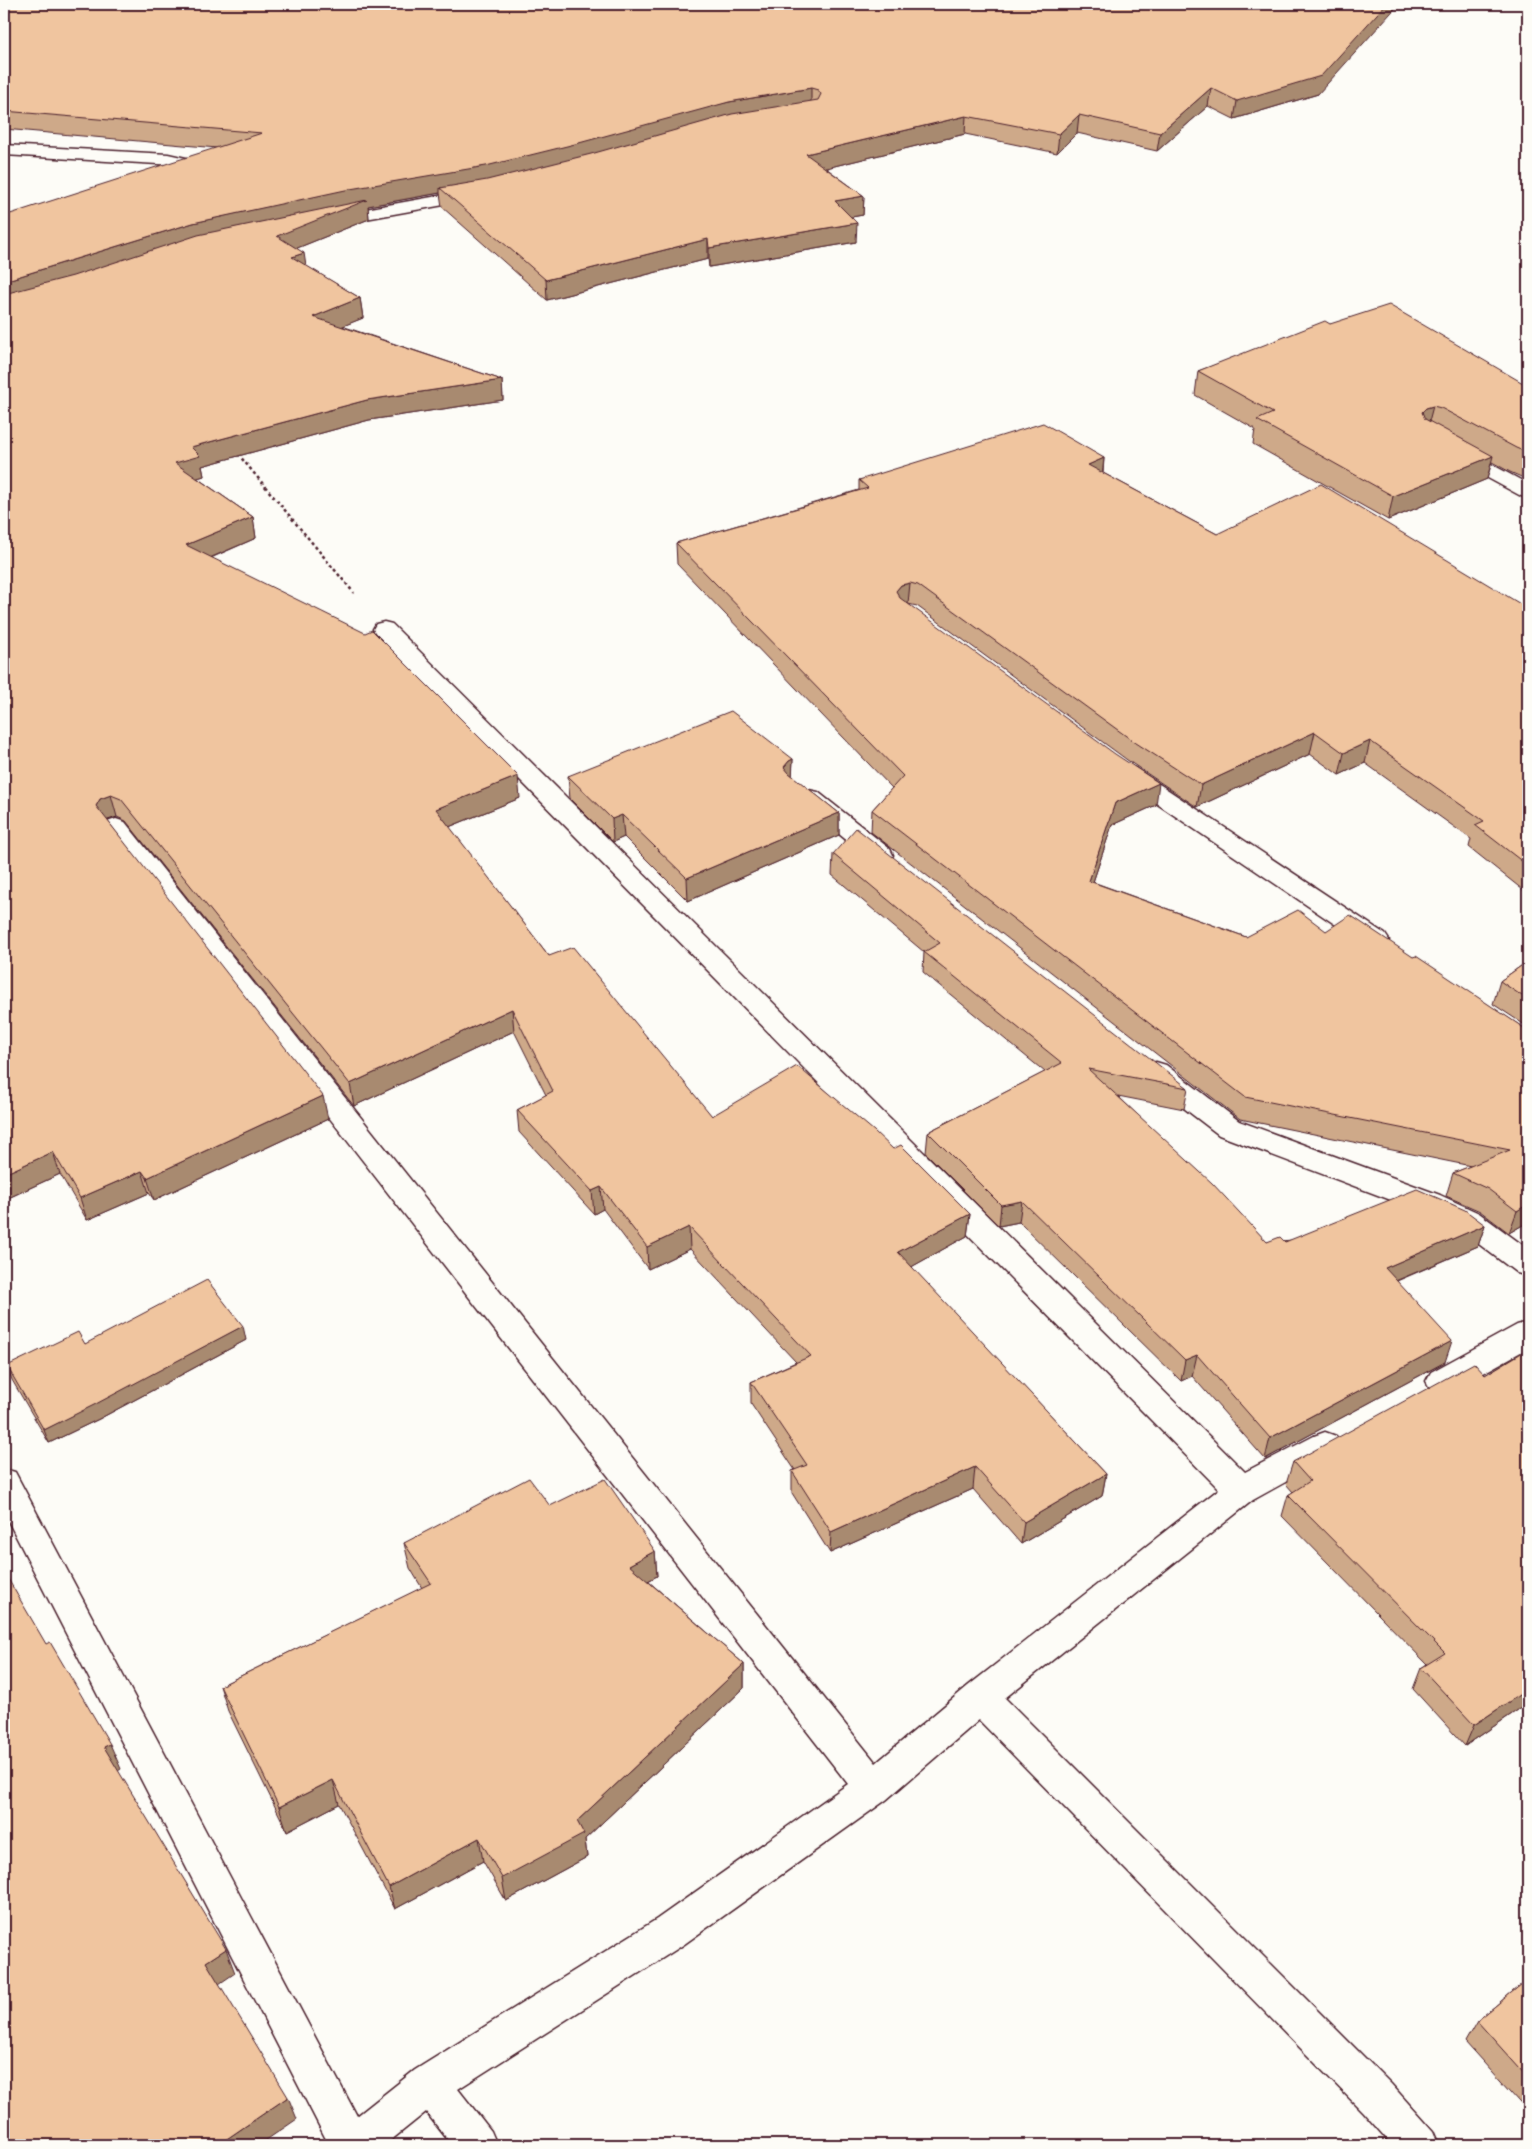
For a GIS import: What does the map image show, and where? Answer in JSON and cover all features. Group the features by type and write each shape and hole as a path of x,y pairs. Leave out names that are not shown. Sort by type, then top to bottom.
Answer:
{"street":[{"path":"4,150 168,159 180,161 185,166 184,170 178,173 151,182"},
{"path":"316,223 497,190"},
{"path":"1444,446 1528,492"},
{"path":"384,629 1241,1490"},
{"path":"1106,758 1395,953"},
{"path":"798,789 897,867"},
{"path":"116,827 873,1788"},
{"path":"1134,1055 1229,1128 1430,1202 1469,1221 1528,1265"},
{"path":"1415,1396 1528,1334"},
{"path":"4,1482 352,2145 429,2084 670,1932 873,1788 980,1697 1241,1490 1354,1429"},
{"path":"980,1697 1377,2098 1419,2145"},
{"path":"429,2084 477,2145"}],"path":[{"path":"238,453 384,629"}],"building":[{"path":"4,4 1386,4 1321,76 1237,101 1211,88 1160,133 1079,115 1059,134 966,116 806,154 864,196 835,201 857,223 709,248 708,239 546,280 440,188 487,180 591,154 732,114 818,100 821,94 818,90 811,88 729,102 486,166 350,189 193,223 4,281 4,216 262,133 4,111"},
{"path":"367,200 277,236 304,253 292,257 360,298 313,317 502,380 367,400 191,447 200,456 175,463 253,517 186,545 365,633 372,630 518,776 436,809 549,956 573,947 712,1116 797,1066 893,1149 901,1145 970,1214 898,1252 1106,1474 1024,1522 975,1467 831,1532 792,1471 807,1465 751,1382 811,1356 689,1227 647,1247 601,1187 592,1191 517,1110 553,1091 512,1009 350,1084 121,799 111,795 100,799 96,806 323,1096 147,1178 142,1171 80,1198 53,1152 4,1174 4,294 73,276 198,235"},
{"path":"1389,305 1528,386 1528,453 1441,408 1433,406 1426,408 1422,412 1425,419 1493,456 1393,496 1257,420 1273,413 1198,371 1325,321 1330,324"},
{"path":"1043,423 1104,458 1088,465 1217,534 1321,484 1528,608 1528,866 1475,825 1484,821 1370,741 1344,753 1315,732 1201,785 1133,741 918,585 910,583 901,585 896,591 900,598 1115,754 1159,783 1115,803 1089,881 1246,937 1298,910 1326,931 1350,915 1528,1029 1528,1204 1517,1211 1488,1189 1453,1173 1510,1150 1245,1097 872,810 903,776 676,543 868,488 859,480"},
{"path":"731,711 793,759 784,767 789,773 839,813 687,878 622,815 612,819 568,776"},
{"path":"856,828 1188,1088 1088,1069 1212,1183 1267,1242 1280,1237 1285,1242 1417,1189 1465,1210 1485,1225 1385,1268 1452,1341 1270,1438 1197,1355 1185,1360 1022,1201 1001,1205 928,1132 1062,1063 924,952 940,943 833,854"},
{"path":"1528,961 1528,1000 1500,981"},
{"path":"207,1280 243,1326 44,1430 7,1366 78,1332 85,1344"},
{"path":"1528,1349 1528,1689 1474,1725 1421,1668 1445,1653 1288,1495 1310,1481 1293,1462 1474,1363 1485,1375"},
{"path":"529,1478 550,1506 605,1479 655,1551 629,1565 744,1664 577,1821 584,1834 502,1878 479,1838 389,1887 333,1780 279,1807 220,1686 431,1583 404,1543"},
{"path":"4,1572 46,1644 50,1642 110,1744 104,1747 226,1949 206,1962 288,2097 218,2145 4,2145"},
{"path":"1528,1979 1528,2078 1477,2021"}]}
